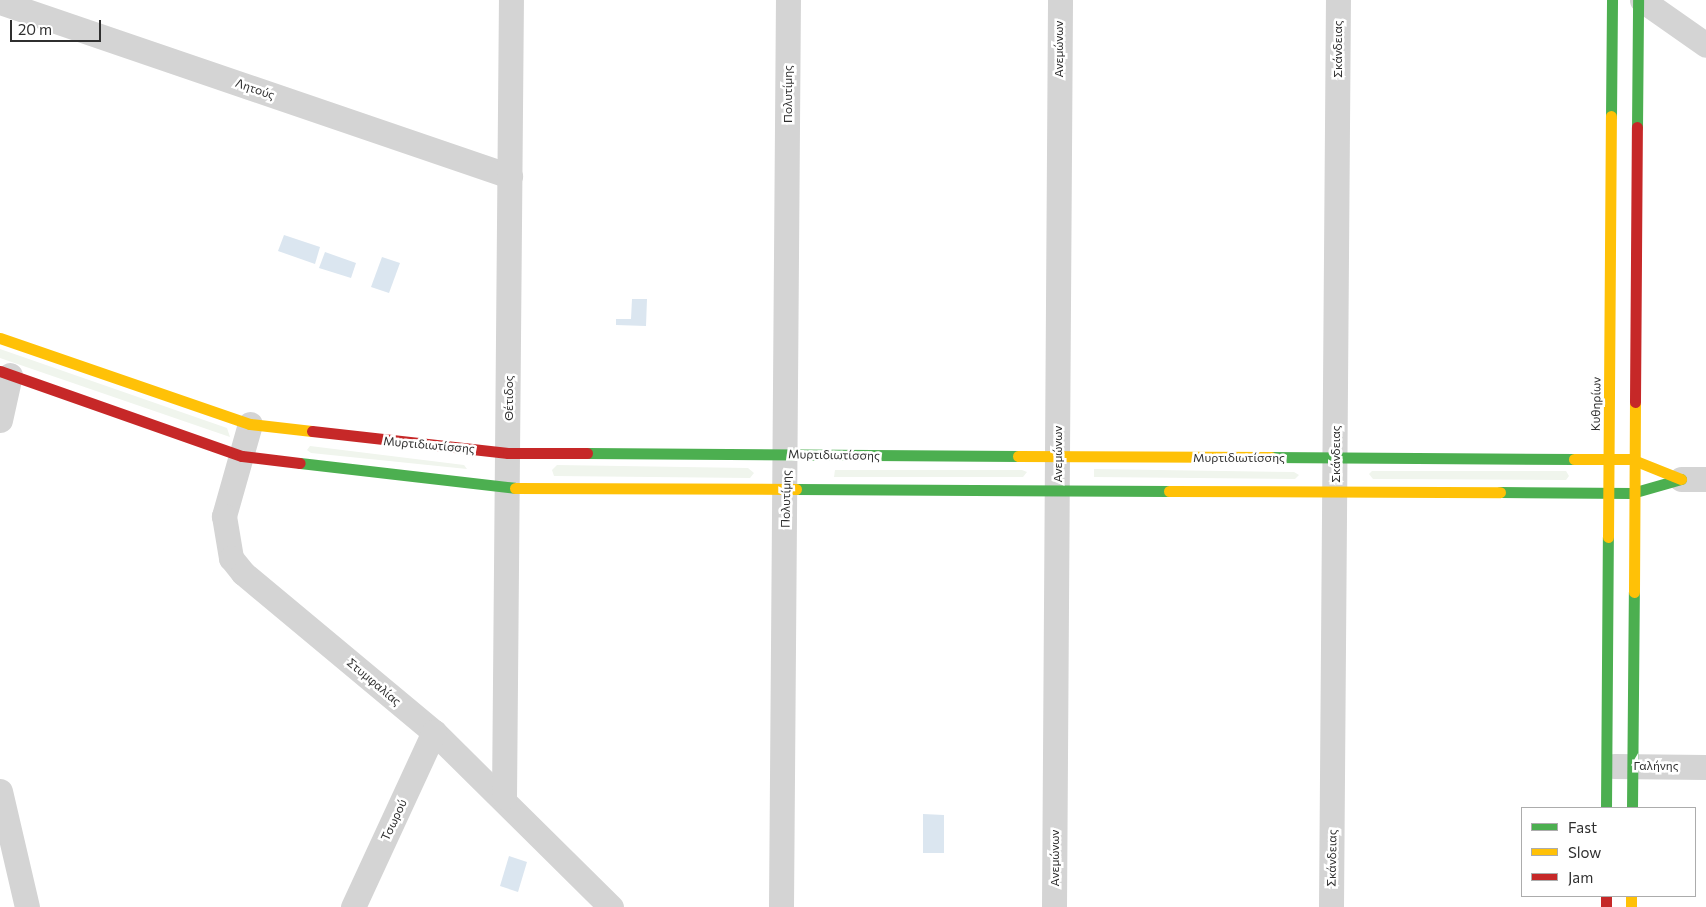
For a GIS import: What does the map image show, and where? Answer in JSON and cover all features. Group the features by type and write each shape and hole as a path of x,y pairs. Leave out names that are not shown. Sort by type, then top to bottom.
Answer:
{"street":[{"name":"Θέτιδος","path":"504,797 511,0"},
{"name":"Πολυτίμης","path":"781,907 787,489 788,0"},
{"name":"Ανεμώνων","path":"1054,907 1060,0"},
{"name":"Σκάνδειας","path":"1331,907 1336,491 1338,0"},
{"name":"Κυθηρίων","path":"1606,807 1612,0"},
{"path":"1640,0 1706,45"},
{"path":"1632,807 1631,459 1640,0"},
{"name":"Λητούς","path":"0,2 510,176"},
{"name":"Μυρτιδιωτίσσης","path":"0,338 250,424 508,452 1336,459 1631,459 1680,479"},
{"name":"Μυρτιδιωτίσσης","path":"5,373 242,456 508,488 1632,493 1680,479 1706,479"},
{"path":"0,420 5,373"},
{"name":"Στυμφαλίας","path":"250,424 224,516 231,558 243,573 434,732 504,797 612,907"},
{"name":"Τσωρού","path":"353,907 434,732"},
{"name":"Γαλήνης","path":"1606,766 1706,766"},
{"path":"0,791 27,907"}],"shaded area":[{"path":"284,235 320,247 315,264 278,251"},
{"path":"325,252 356,263 351,278 319,268"},
{"path":"382,257 400,263 389,293 371,287"},
{"path":"632,299 647,299 646,326 616,325 616,319 631,319"},
{"path":"0,349 227,428 230,437 0,358"},
{"path":"310,446 464,465 467,469 311,453 307,450"},
{"path":"557,465 748,468 754,473 750,478 554,476 552,470"},
{"path":"1094,469 1294,472 1299,475 1295,479 1094,477"},
{"path":"835,470 1022,470 1027,472 1023,477 834,477"},
{"path":"1372,471 1566,471 1569,476 1566,480 1373,479 1369,474"},
{"path":"923,814 944,815 944,853 923,853"},
{"path":"509,856 527,862 518,892 500,886"}],"traffic: fast":[{"path":"1611,116 1612,0"},
{"path":"1637,127 1638,0"},
{"path":"587,453 1018,456"},
{"path":"1271,457 1574,459"},
{"path":"300,463 515,488"},
{"path":"1500,492 1632,493 1681,479"},
{"path":"796,489 1169,491"},
{"path":"1606,807 1608,537"},
{"path":"1632,807 1634,592"}],"traffic: slow":[{"path":"1608,537 1611,116"},
{"path":"0,338 250,424 312,431"},
{"path":"1634,592 1635,402"},
{"path":"1018,456 1271,457"},
{"path":"1574,459 1631,459 1681,479"},
{"path":"515,488 796,489"},
{"path":"1169,491 1500,492"},
{"path":"1631,897 1631,907"}],"traffic: jam":[{"path":"1635,402 1637,127"},
{"path":"0,371 242,456 300,463"},
{"path":"312,431 508,453 587,453"},
{"path":"1606,897 1606,907"}]}
